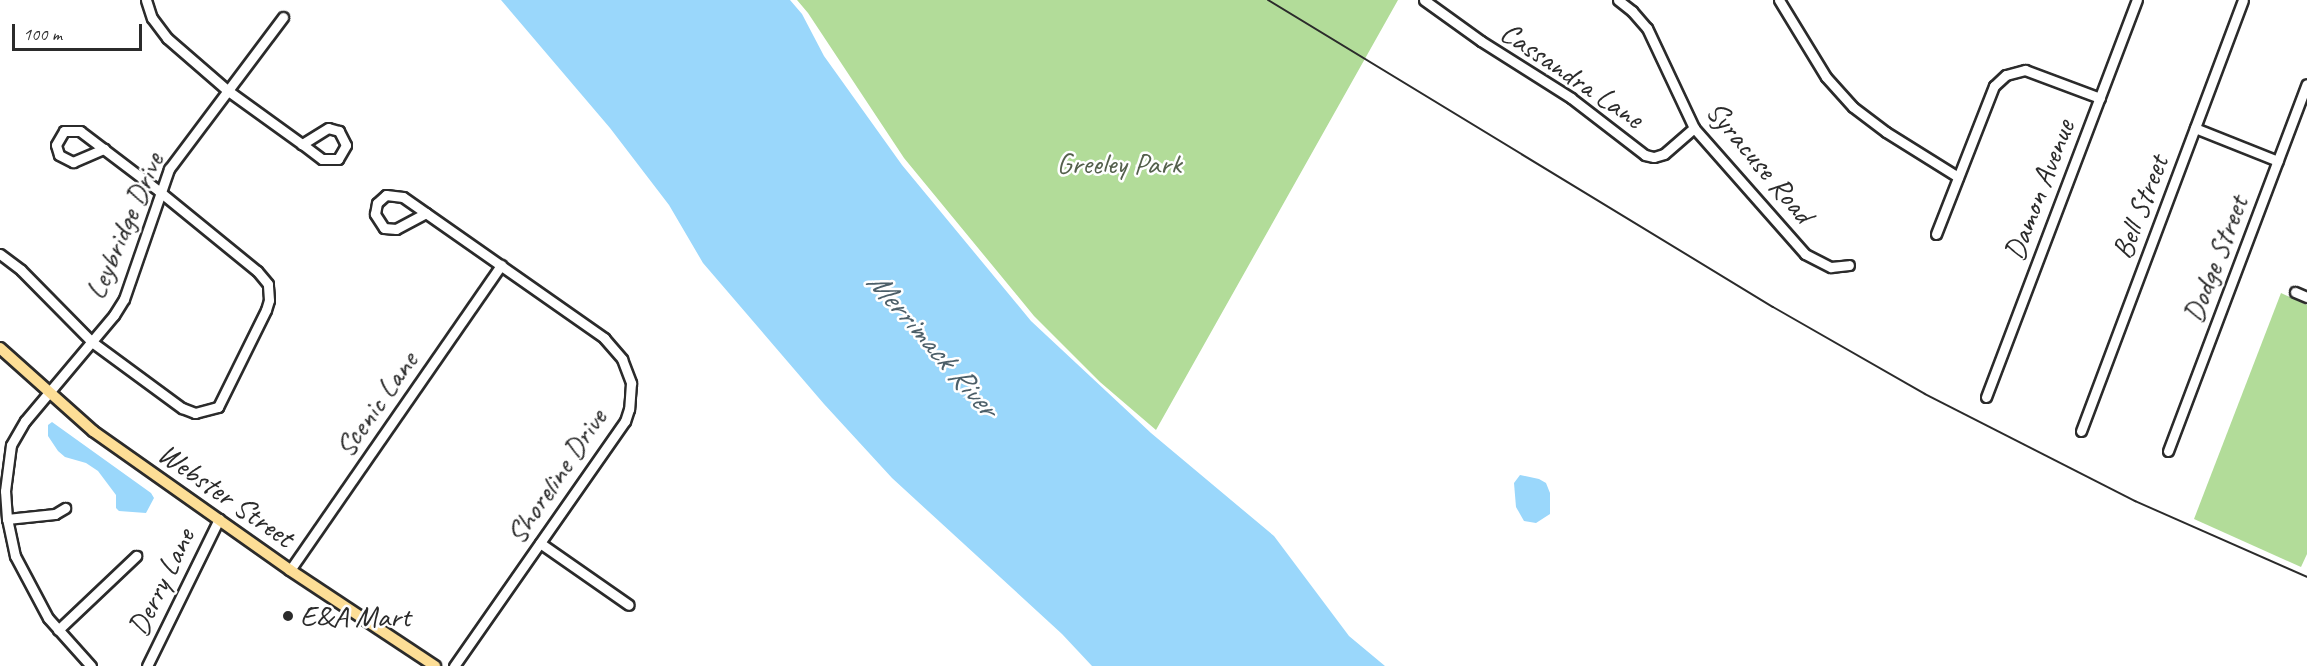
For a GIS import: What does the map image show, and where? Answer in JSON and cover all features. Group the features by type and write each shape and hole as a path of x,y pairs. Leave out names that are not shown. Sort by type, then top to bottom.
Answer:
{"main road":[{"name":"Webster Street","path":"0,348 93,431 290,570 435,666"}],"street":[{"path":"146,0 152,18 167,38 227,90 302,144 327,161 342,155 346,145 343,135 328,128 302,144"},
{"name":"Cassandra Lane","path":"1424,0 1481,41 1571,98 1645,154 1654,157 1664,154 1694,128"},
{"name":"Syracuse Road","path":"1618,0 1632,11 1647,28 1694,128 1805,254 1831,267 1850,266"},
{"path":"1779,0 1826,77 1853,107 1886,132 1958,177"},
{"name":"Damon Avenue","path":"1986,397 2137,0"},
{"name":"Bell Street","path":"2081,431 2243,0"},
{"name":"Leybridge Drive","path":"91,666 58,630 23,575 10,542 5,474 11,445 25,421 114,315 124,299 159,191 178,154 283,17"},
{"path":"1936,234 1994,86 2006,75 2025,70 2100,98"},
{"name":"Dodge Street","path":"2168,452 2307,84"},
{"path":"2195,128 2278,161"},
{"path":"0,254 21,270 92,342 182,408 195,413 211,411 223,402 266,310 269,290 262,275 159,191 104,149 75,129 59,135 56,145 59,155 72,162 104,149"},
{"name":"Shoreline Drive","path":"426,213 401,228 390,230 380,224 375,214 381,198 392,193 404,197 604,338 622,359 631,383 631,395 625,421 454,666"},
{"name":"Scenic Lane","path":"290,570 501,265"},
{"path":"2295,292 2307,297"},
{"path":"7,519 55,514 65,508"},
{"name":"Derry Lane","path":"147,666 219,519"},
{"path":"540,543 629,605"},
{"path":"58,630 136,556"}],"green space":[{"name":"Greeley Park","path":"797,0 1398,0 1156,430 1100,382 1034,316 904,158 808,13"},
{"path":"2281,293 2307,305 2307,554 2301,567 2194,519"}],"water":[{"name":"Merrimack River","path":"501,0 790,0 802,14 824,56 902,165 1031,321 1151,433 1274,536 1349,636 1385,666 1092,666 1062,634 892,478 824,404 703,263 669,205 610,128"},
{"path":"52,422 151,493 154,498 146,513 119,511 116,508 116,495 98,471 86,463 65,457 58,451 48,436 48,425"},
{"path":"1520,475 1546,483 1550,493 1550,514 1536,523 1524,521 1516,507 1514,483"}],"railway":[{"path":"1268,0 1773,307 1925,394 2135,501 2307,577"}],"place":[{"name":"E&A Mart","path":"288,616"}]}
